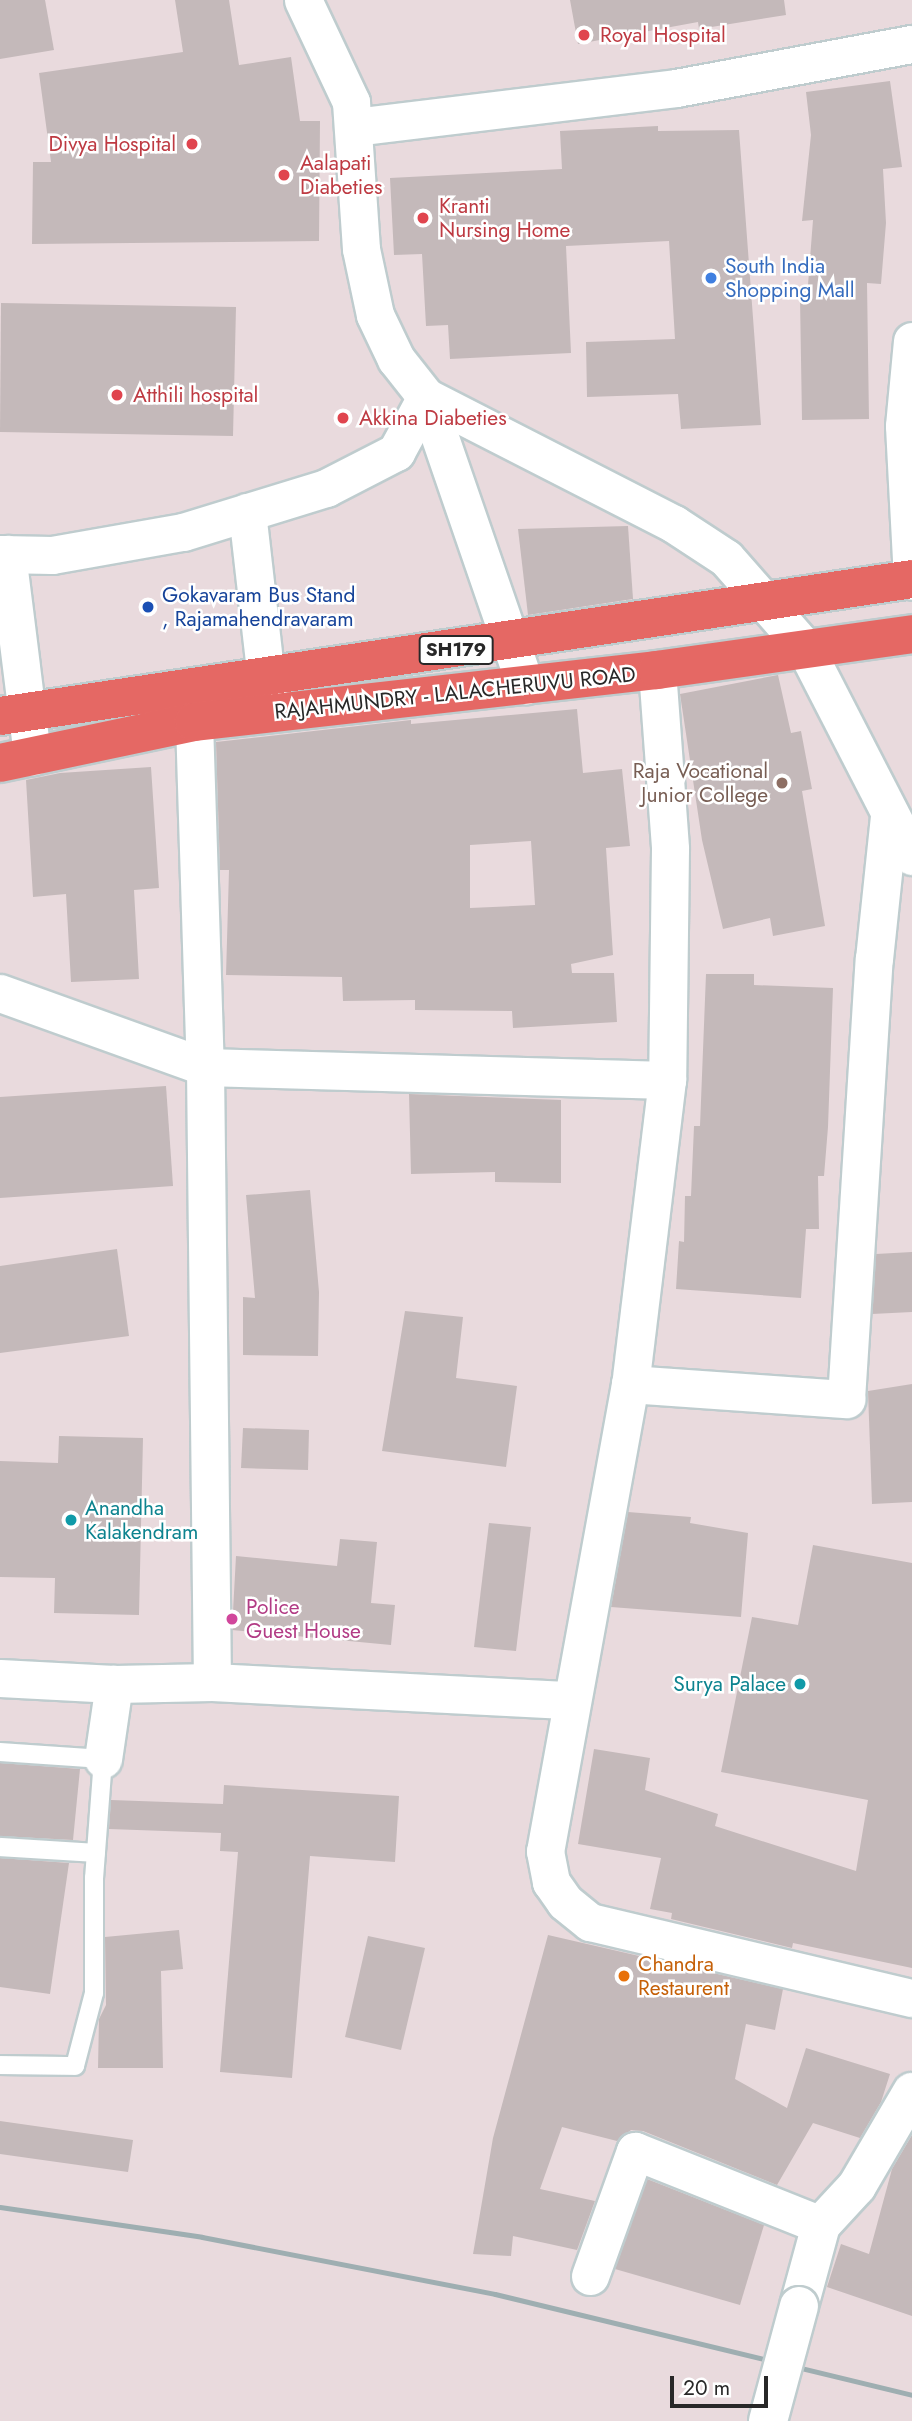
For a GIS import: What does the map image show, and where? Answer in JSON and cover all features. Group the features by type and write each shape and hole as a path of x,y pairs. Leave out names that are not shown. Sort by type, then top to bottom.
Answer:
{"main road":[{"name":"SH179","path":"13,715 268,696 510,642 912,580"},
{"name":"RAJAHMUNDRY - LALACHERUVU ROAD","path":"16,759 194,722 268,696 525,685 657,670 912,634"}],"street":[{"path":"303,0 340,72 355,127 361,249 375,315 396,359 426,397 525,685"},
{"path":"355,127 637,93 912,44"},
{"path":"912,341 908,425 912,580"},
{"path":"16,759 3,554 52,555 183,532 326,488 396,452 426,397"},
{"path":"426,397 674,524 726,558 804,648 912,856"},
{"path":"247,512 268,696"},
{"path":"657,670 670,849 667,1080 630,1384 545,1851 551,1882 565,1902 590,1922 912,1998"},
{"path":"194,722 205,1066 212,1682"},
{"path":"630,1384 846,1399 874,959 889,816"},
{"path":"0,993 205,1066 667,1080"},
{"path":"0,1678 114,1684 212,1682 571,1700"},
{"path":"103,1759 114,1684"},
{"path":"768,2421 821,2225 857,2186 912,2092"},
{"path":"590,2276 635,2151 821,2225"}],"lane":[{"path":"0,1752 103,1759 96,1853 94,1993 75,2066 0,2065"},
{"path":"0,1847 96,1853"}],"building":[{"path":"0,0 45,0 54,50 0,59"},
{"path":"175,0 229,0 239,65 291,57 300,121 320,121 319,241 32,244 33,162 51,162 39,73 183,52"},
{"path":"570,0 784,0 786,15 699,29 698,22 578,44"},
{"path":"890,81 902,167 883,169 886,223 881,284 867,283 869,419 802,420 800,298 807,298 813,220 802,221 811,135 806,92"},
{"path":"658,126 658,131 739,130 761,425 681,429 678,394 587,397 586,342 675,339 669,241 566,246 571,353 450,359 448,325 426,326 422,254 394,255 390,178 562,169 560,131"},
{"name":"Atthili hospital","path":"1,303 236,307 233,436 0,432"},
{"path":"628,526 633,599 528,615 518,529"},
{"path":"778,675 791,733 801,731 812,789 802,791 825,926 773,936 770,918 723,929 702,840 680,694"},
{"path":"577,709 583,773 622,769 630,846 606,848 613,955 571,964 572,973 614,973 617,1022 513,1028 512,1011 415,1010 415,1000 343,1001 342,977 226,975 229,870 220,870 216,742 411,720 411,724","holes":["531,841 535,905 470,908 470,845"]},
{"path":"151,767 159,888 134,890 139,979 71,982 66,894 33,897 26,780 60,773"},
{"path":"706,974 754,974 754,985 833,988 828,1127 824,1176 818,1176 819,1229 806,1229 801,1298 676,1289 679,1241 684,1242 685,1196 691,1196 694,1126 700,1126"},
{"path":"166,1086 173,1186 0,1198 0,1097"},
{"path":"409,1094 561,1100 561,1183 495,1182 495,1172 411,1174"},
{"path":"310,1190 319,1292 318,1356 243,1355 243,1297 255,1298 246,1195"},
{"path":"117,1249 129,1336 0,1353 0,1266"},
{"path":"912,1252 912,1312 872,1314 876,1254"},
{"path":"405,1311 463,1317 456,1378 517,1386 506,1467 382,1451"},
{"path":"912,1384 912,1502 872,1504 868,1391"},
{"path":"243,1428 309,1430 308,1470 241,1468"},
{"name":"Anandha Kalakendram","path":"59,1436 143,1438 139,1615 54,1613 55,1578 0,1577 0,1461 58,1463"},
{"path":"628,1512 691,1517 690,1523 748,1533 741,1617 611,1607"},
{"path":"489,1523 531,1527 516,1651 474,1647"},
{"path":"340,1539 377,1542 371,1603 395,1605 391,1645 232,1630 236,1556 337,1566"},
{"path":"813,1545 912,1563 912,1968 793,1943 792,1948 671,1919 672,1913 650,1909 661,1858 578,1844 594,1749 650,1758 645,1790 718,1814 715,1826 856,1871 868,1800 721,1772 752,1617 798,1625"},
{"path":"0,1763 80,1769 73,1840 0,1836"},
{"path":"224,1785 399,1796 395,1862 310,1856 292,2078 220,2072 238,1852 220,1851 221,1833 109,1829 111,1800 223,1804"},
{"path":"0,1858 69,1863 50,1994 0,1987"},
{"path":"179,1930 183,1969 161,1971 163,2068 98,2068 99,2019 106,2005 105,1937"},
{"path":"548,1935 783,1989 775,2030 746,2024 735,2079 787,2108 806,2048 890,2074 881,2102 860,2138 813,2123 777,2185 643,2131 631,2130 617,2141 562,2127 540,2189 595,2201 577,2250 513,2236 511,2256 473,2254 493,2138"},
{"path":"368,1936 425,1948 401,2050 345,2037"},
{"path":"0,2121 133,2140 128,2172 0,2154"},
{"path":"912,2135 912,2316 827,2287 841,2244 869,2254 892,2169"},
{"path":"647,2179 764,2225 740,2305 615,2269"}],"railway":[{"path":"0,2207 202,2237 495,2294 912,2395"}],"place":[{"name":"Royal Hospital","path":"584,35"},
{"name":"Divya Hospital","path":"192,144"},
{"name":"Aalapati Diabeties","path":"284,175"},
{"name":"Kranti Nursing Home","path":"423,218"},
{"name":"South India Shopping Mall","path":"711,278"},
{"name":"Atthili hospital","path":"117,395"},
{"name":"Akkina Diabeties","path":"343,418"},
{"name":"Gokavaram Bus Stand , Rajamahendravaram","path":"148,607"},
{"name":"Raja Vocational Junior College","path":"782,783"},
{"name":"Anandha Kalakendram","path":"71,1520"},
{"name":"Police Guest House","path":"232,1619"},
{"name":"Surya Palace","path":"800,1684"},
{"name":"Chandra Restaurent","path":"624,1976"}]}
